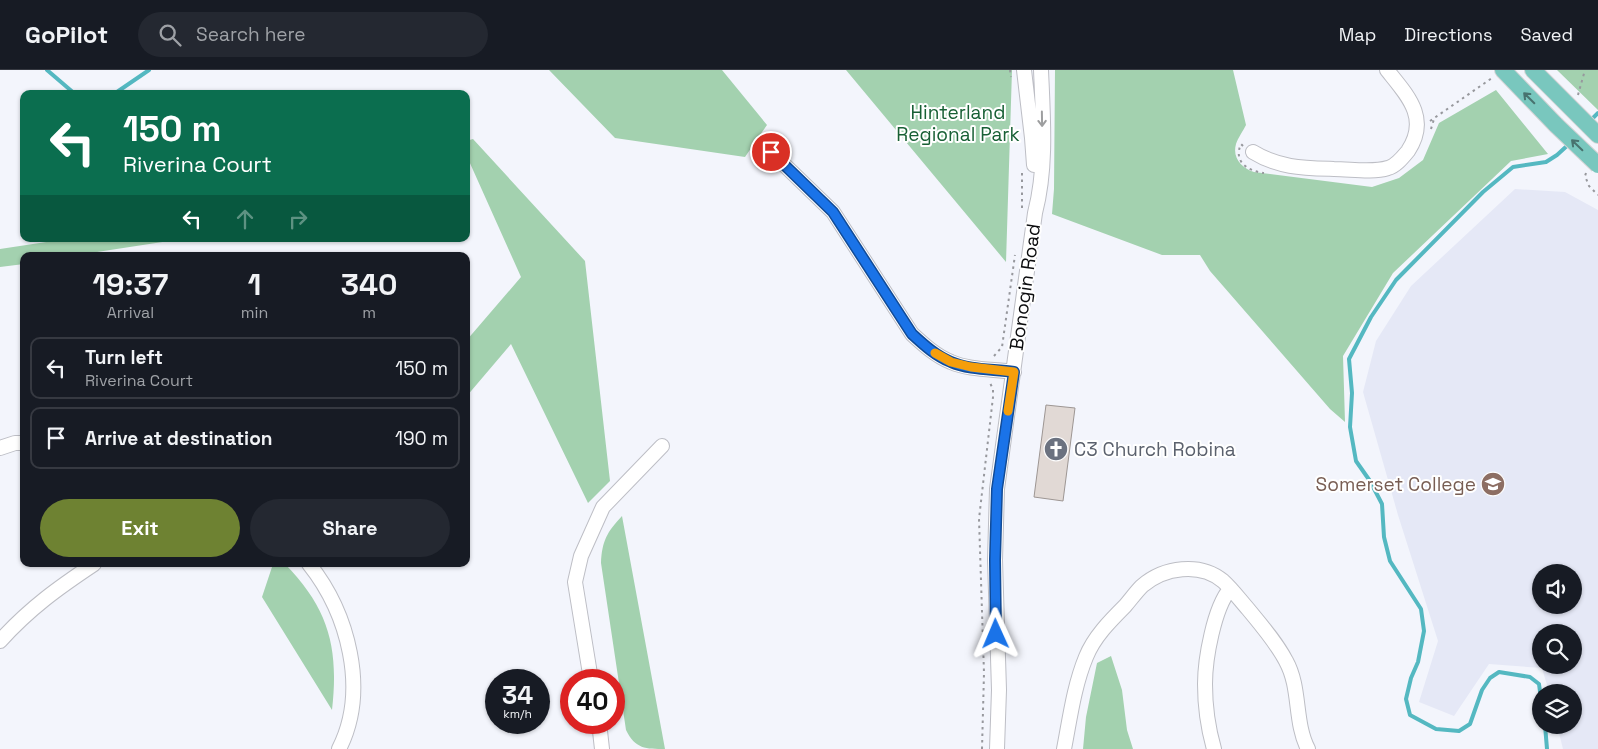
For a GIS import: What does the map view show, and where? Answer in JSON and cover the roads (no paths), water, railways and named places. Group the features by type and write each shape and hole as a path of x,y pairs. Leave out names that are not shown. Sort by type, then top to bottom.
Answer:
{"main road":[{"path":"1533,70 1574,103 1598,135"},
{"path":"1498,74 1598,165"}],"street":[{"name":"Bonogin Road","path":"997,749 999,690 995,560 997,489 1014,372 1028,214 1032,138 1024,70"},
{"name":"Bonogin Road","path":"1028,214 1040,192 1042,162 1041,70"},
{"path":"1253,152 1267,161 1285,165 1379,170 1390,167 1407,153 1418,125 1416,114 1405,93 1387,70"},
{"path":"771,152 833,212 912,334 928,349 951,362 971,367 1014,372"},
{"path":"0,448 20,443"},
{"path":"590,669 575,582 581,556 603,507 662,446"},
{"path":"0,641 54,590 89,567"},
{"path":"311,567 322,581 336,608 350,654 352,670 351,706 345,733 338,749"},
{"path":"1064,749 1070,716 1086,656 1094,642 1143,586 1162,574 1184,569 1199,570 1223,581 1274,642 1287,662 1296,691 1302,733 1308,749"},
{"path":"1214,749 1206,703 1205,682 1215,620 1220,602 1230,589"},
{"path":"600,734 602,749"}],"waterway":[{"path":"47,70 70,90"},
{"path":"120,90 149,70"},
{"path":"1591,120 1598,113"},
{"path":"1539,684 1530,677 1499,672 1490,678 1482,690 1470,724 1459,731 1436,729 1410,715 1406,699 1411,678 1418,662 1424,631 1421,609 1390,561 1384,537 1382,504 1370,481 1356,461 1350,427 1352,393 1349,359 1371,317 1396,280 1483,192 1513,167 1546,162 1569,144"},
{"path":"1546,734 1547,749"}],"place":[{"name":"C3 Church Robina","path":"1056,449"},
{"name":"Somerset College","path":"1493,484"}],"park label":[{"name":"Hinterland Regional Park","path":"958,123"}]}
